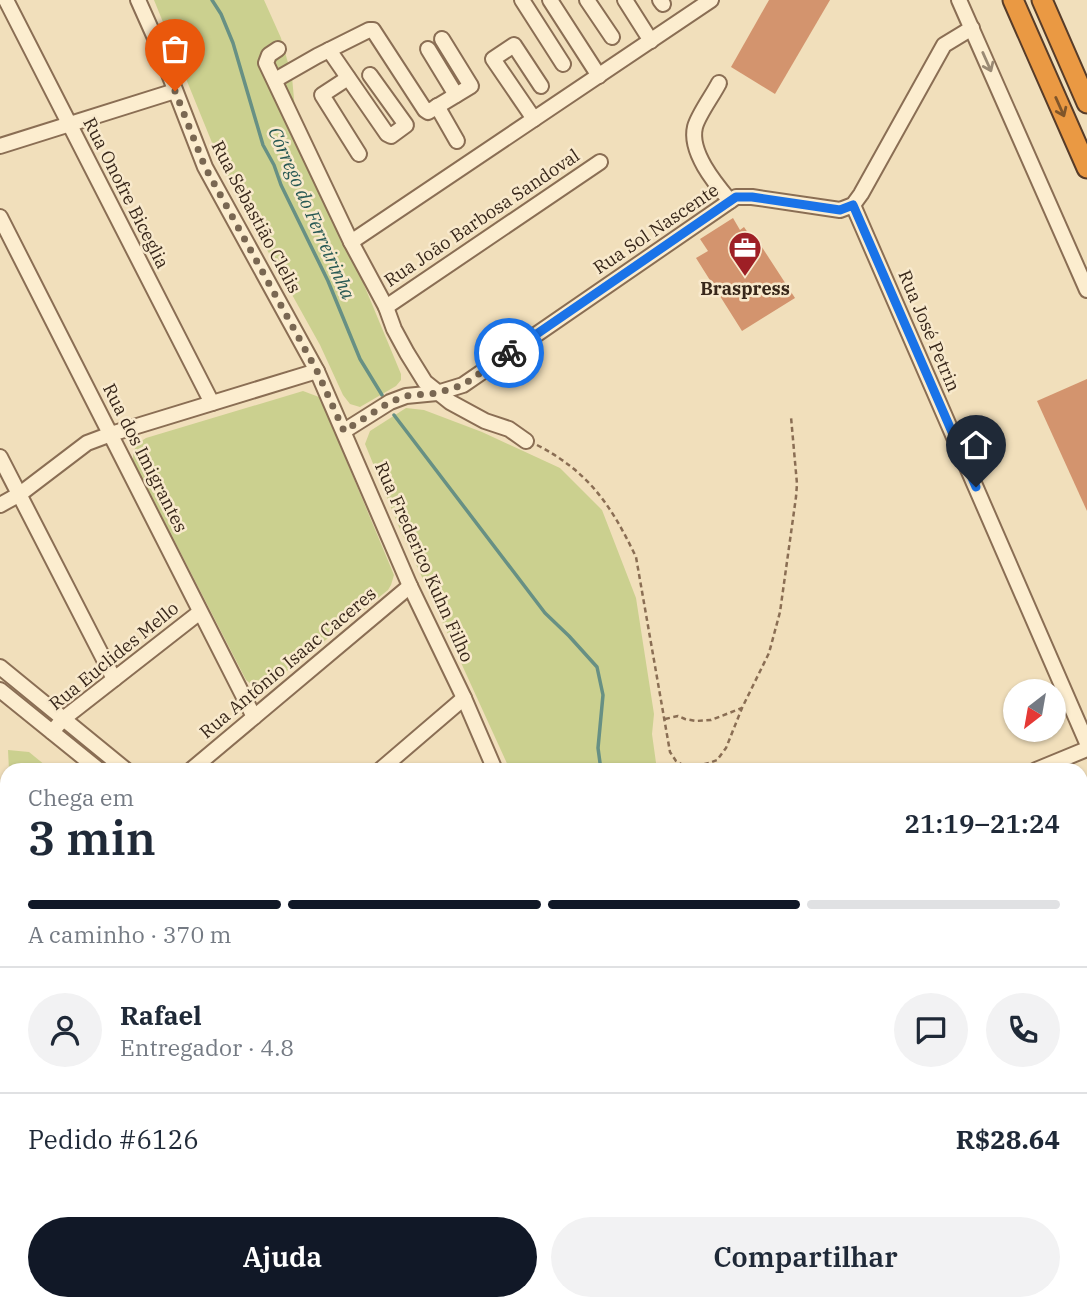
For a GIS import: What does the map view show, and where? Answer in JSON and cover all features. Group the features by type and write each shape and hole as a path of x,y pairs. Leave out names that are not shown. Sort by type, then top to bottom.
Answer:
{"highway":[{"path":"1013,0 1087,168"},
{"path":"1042,0 1087,103"}],"street":[{"name":"Rua Onofre Biceglia","path":"6,0 212,403"},
{"name":"Rua Sebastião Clelis","path":"138,0 205,167 317,371"},
{"path":"522,0 563,64"},
{"path":"550,0 599,76"},
{"path":"587,0 612,37"},
{"path":"625,0 651,41"},
{"path":"351,242 651,41 696,4 711,0"},
{"path":"959,0 1087,290"},
{"path":"853,205 944,45 972,28"},
{"path":"275,80 329,50 373,30 428,112 471,86 442,39"},
{"path":"534,119 494,59 514,45 541,86"},
{"path":"428,48 456,95"},
{"path":"278,49 269,55 266,63 351,242 386,307 394,329 425,382 450,402 485,421 509,429 526,441"},
{"path":"329,50 387,134 391,135 406,125 370,75"},
{"path":"348,78 323,95 359,154"},
{"path":"719,83 695,126 694,136 709,176 730,201"},
{"path":"0,146 175,91"},
{"path":"437,106 457,141"},
{"name":"Rua João Barbosa Sandoval","path":"386,307 600,162"},
{"name":"Rua Sol Nascente","path":"344,431 390,402 406,396 437,393 463,385 736,197 840,210 853,205"},
{"name":"Rua José Petrin","path":"853,205 1087,743"},
{"name":"Rua dos Imigrantes","path":"0,217 254,717"},
{"path":"0,505 20,494 87,443 317,371"},
{"name":"Rua Frederico Kuhn Filho","path":"317,371 410,586 492,763"},
{"path":"0,457 114,679"},
{"name":"Rua Antônio Isaac Caceres","path":"199,763 410,586"},
{"name":"Rua Euclides Mello","path":"52,732 63,719 200,612"},
{"path":"0,667 117,763"},
{"path":"2,695 90,763"},
{"path":"388,763 464,698"},
{"path":"1052,763 1087,749"}],"path":[{"path":"709,763 723,754 732,736 742,708 769,653 780,611 797,484 791,417"},
{"path":"526,441 543,448 578,471 596,490 622,529 636,557 670,752 680,763"},
{"path":"664,719 678,716 696,721 711,720 742,708"}],"green space":[{"path":"154,0 264,0 281,38 292,77 296,121 401,374 401,380 396,386 360,407 350,404 343,395 320,345 241,203 215,150"},
{"path":"303,391 319,397 322,402 394,575 388,590 272,683 255,687 246,680 133,460 134,449 146,438"},
{"path":"406,408 424,410 482,432 560,468 602,510 636,598 654,714 652,734 656,763 507,763 399,527 365,444 370,431"},
{"path":"8,750 29,752 42,763 9,763"}],"building":[{"path":"769,0 830,0 775,94 731,67"},
{"name":"Braspress","path":"733,218 740,230 744,227 753,240 756,238 795,298 742,331 696,258 708,251 700,239"},
{"path":"1087,379 1087,511 1037,401"}],"waterway":[{"name":"Córrego do Ferreirinha","path":"212,0 233,43 263,145 328,281 360,359 382,395"},
{"name":"Córrego do Ferreirinha","path":"394,415 545,613 597,667 603,695 598,748 600,763"}],"way so far":[{"path":"175,91 205,167 317,371 344,431 390,402 406,396 437,393 463,385 509,353"}],"place":[{"name":"Braspress","path":"745,278"}],"route":[{"path":"509,353 736,197 840,210 853,205 976,487"}]}
